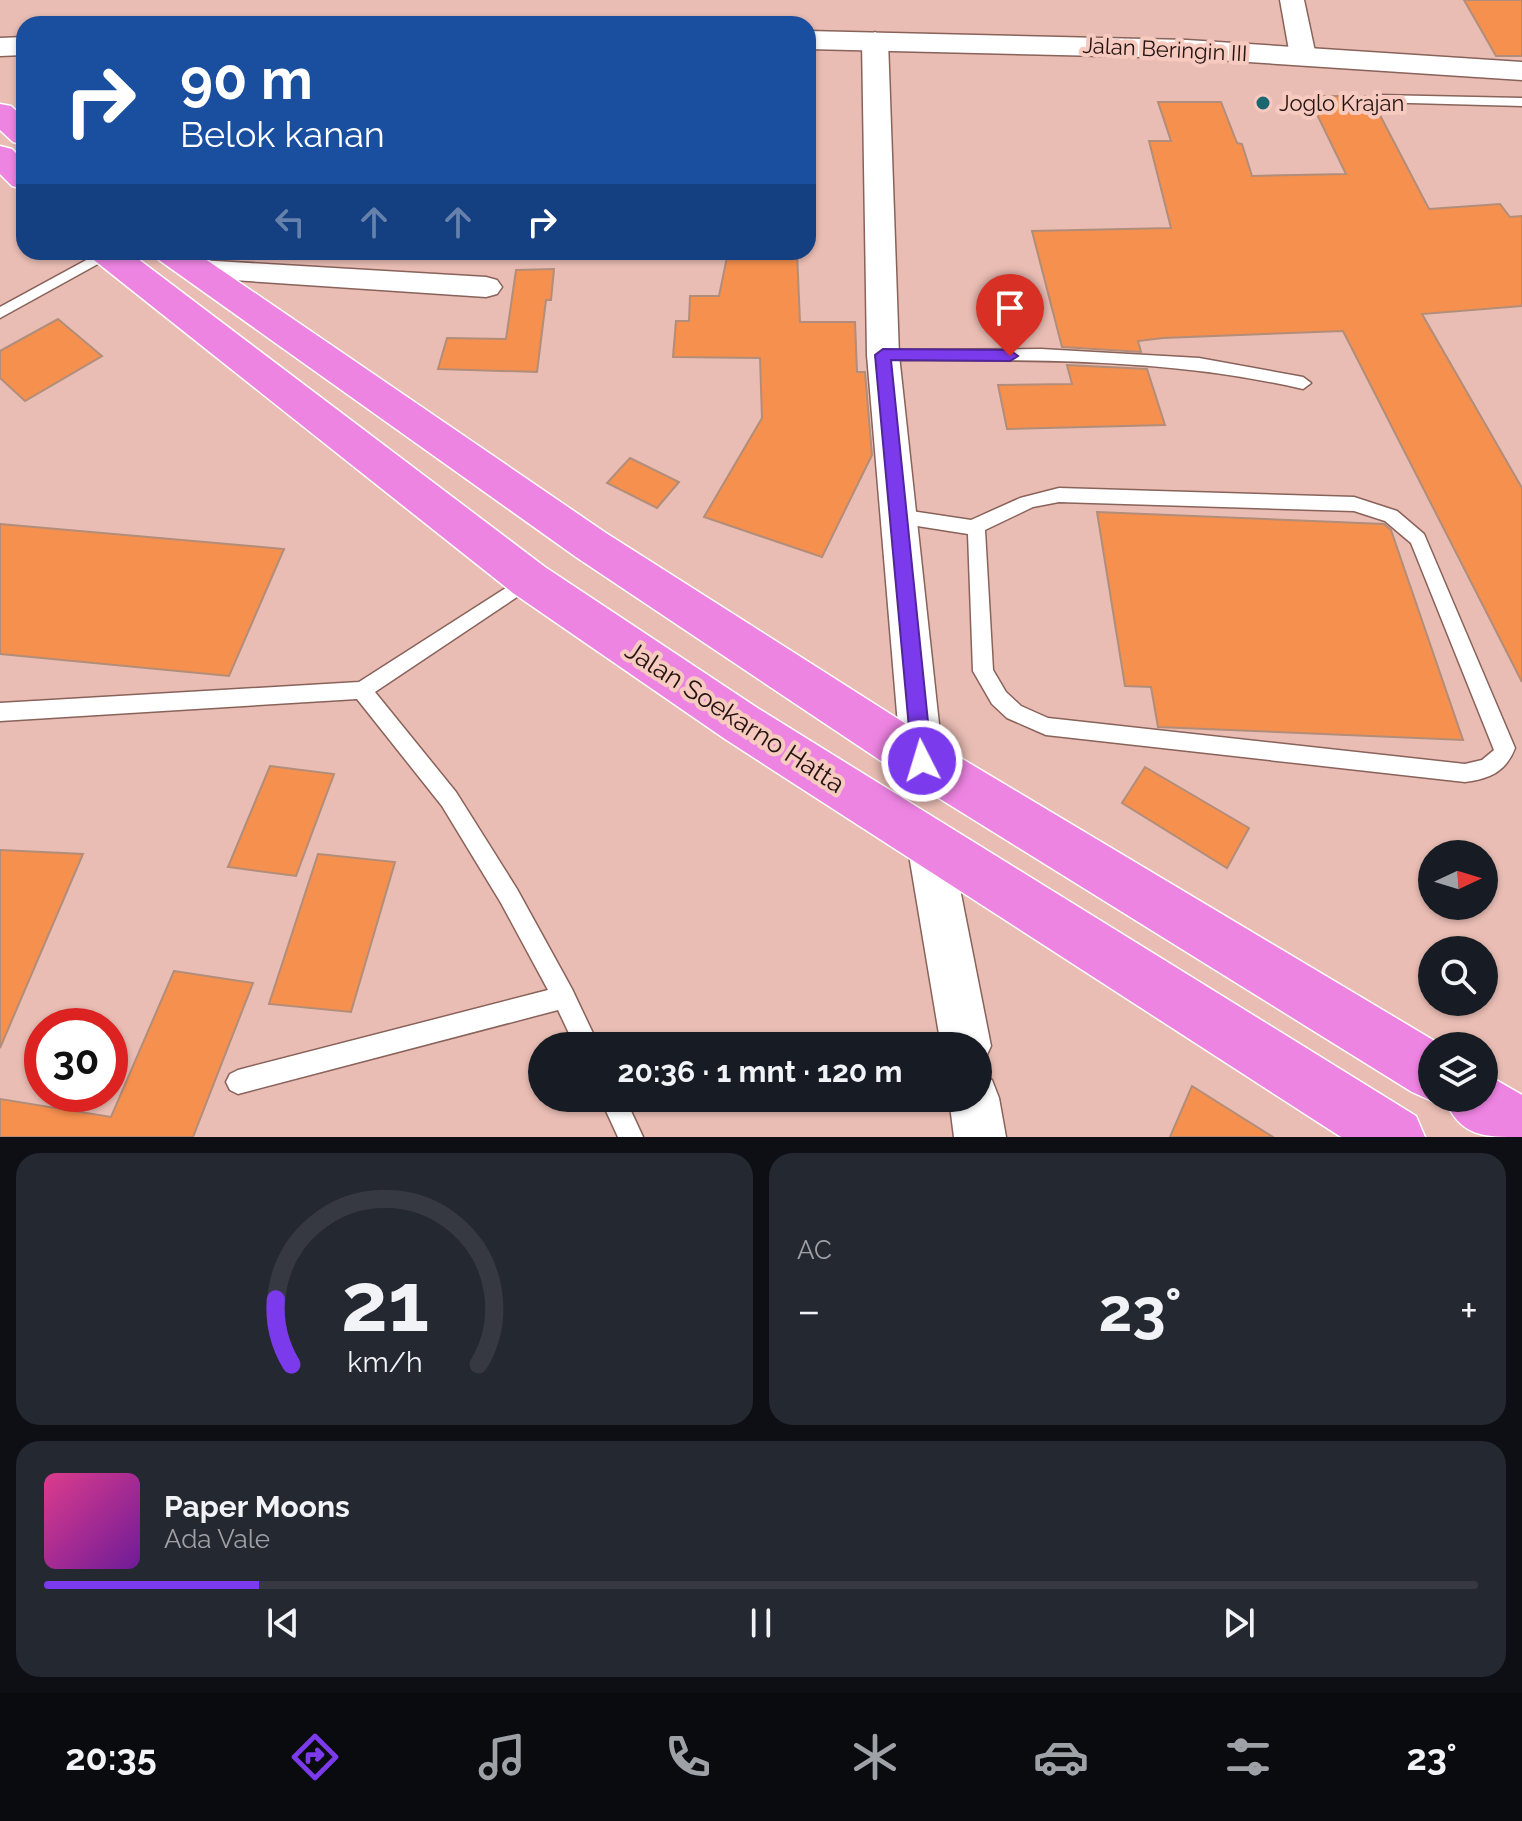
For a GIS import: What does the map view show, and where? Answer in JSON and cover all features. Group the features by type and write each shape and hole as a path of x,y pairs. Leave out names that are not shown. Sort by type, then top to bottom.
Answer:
{"highway":[{"path":"0,113 16,128"},
{"path":"0,156 16,171"},
{"name":"Jalan Soekarno Hatta","path":"116,260 529,580 742,724 1395,1137"},
{"path":"185,261 591,545 922,761 1418,1063"},
{"path":"1495,1112 1522,1129"}],"street":[{"path":"1292,0 1303,56"},
{"name":"Jalan Beringin III","path":"816,40 1303,56 1522,71"},
{"path":"875,40 883,355 922,761"},
{"path":"185,261 486,287"},
{"path":"929,843 963,1032"},
{"path":"976,1112 980,1137"}],"lane":[{"path":"1378,99 1522,102"},
{"path":"0,313 95,260"},
{"path":"883,355 1152,358 1252,369 1303,383"},
{"path":"898,516 976,527 1037,497 1059,495 1299,501 1375,509 1402,524 1418,539 1505,748 1503,757 1489,767 1465,773 1046,726 1028,719 999,698 983,671 976,527"},
{"path":"0,712 362,690 529,580"},
{"path":"362,690 449,799 509,896 580,1032"},
{"path":"238,1082 564,997"},
{"path":"619,1112 631,1137"}],"building":[{"path":"1464,0 1522,0 1522,56 1496,56"},
{"path":"1308,96 1370,96 1429,209 1500,204 1510,217 1522,216 1522,306 1422,314 1522,488 1522,682 1343,331 1163,338 1138,341 1141,352 1062,347 1032,231 1171,228 1149,141 1171,141 1158,102 1221,102 1237,143 1242,144 1252,176 1346,174"},
{"path":"726,260 797,260 800,322 855,322 857,372 865,372 872,455 822,557 704,517 762,418 760,358 673,357 676,321 689,321 690,296 719,296"},
{"path":"554,269 551,300 546,300 537,372 438,369 447,338 506,339 516,270"},
{"path":"58,319 102,356 25,401 0,378 0,351"},
{"path":"1067,365 1147,369 1165,425 1007,429 998,385 1072,384"},
{"path":"630,458 679,482 657,508 607,483"},
{"path":"1097,512 1384,524 1391,530 1463,740 1158,727 1151,687 1125,686"},
{"path":"0,524 284,549 229,676 0,654"},
{"path":"270,766 334,774 296,876 228,867"},
{"path":"1145,767 1249,828 1227,868 1122,803"},
{"path":"0,850 83,854 0,1048"},
{"path":"318,854 395,862 351,1012 269,1004"},
{"path":"174,971 253,983 193,1137 0,1137 0,1099 24,1103 24,1112 80,1112 111,1117 113,1112 128,1112 128,1078"},
{"path":"1192,1086 1273,1137 1170,1137"}],"place":[{"name":"Joglo Krajan","path":"1263,103"}],"route":[{"path":"922,761 883,355 1010,356"}]}
